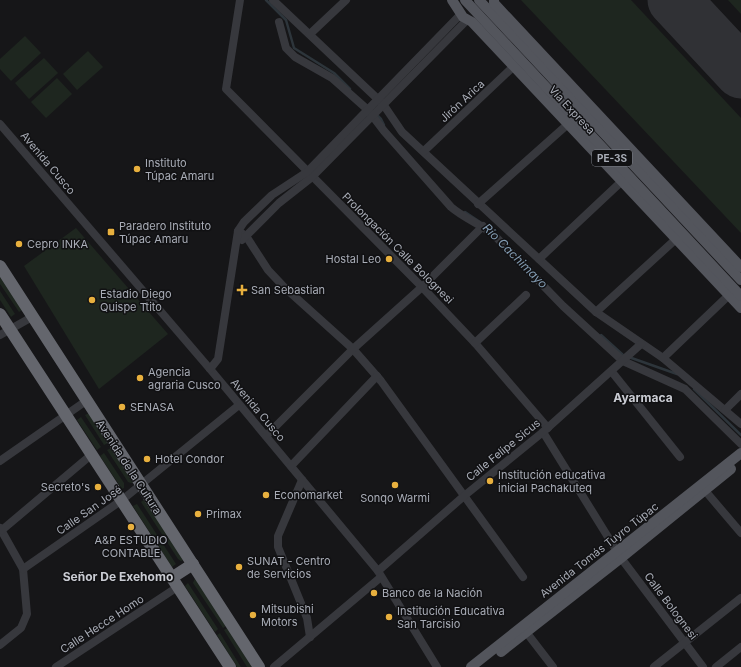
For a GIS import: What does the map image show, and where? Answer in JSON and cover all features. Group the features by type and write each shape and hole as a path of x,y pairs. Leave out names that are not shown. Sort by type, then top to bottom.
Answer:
{"highway":[{"name":"Avenida de la Cultura","path":"0,266 259,667"},
{"path":"0,314 5,332 65,415 176,582 230,667"},
{"path":"176,582 193,564"}],"main road":[{"name":"Vía Expresa","path":"479,0 487,17 564,106 741,296"},
{"name":"Vía Expresa","path":"494,2 741,267"},
{"path":"462,9 487,17 494,2"},
{"name":"Vía Expresa","path":"462,9 487,17 571,99 741,280"},
{"name":"Vía Expresa","path":"462,9 741,308"},
{"path":"571,99 598,114"},
{"path":"564,106 578,134"},
{"path":"665,186 681,216"},
{"path":"645,205 673,223"},
{"name":"Avenida Tomás Tuyro Túpac","path":"471,667 524,629 619,555 741,453"},
{"name":"Avenida Tomás Tuyro Túpac","path":"702,487 741,460"},
{"name":"Avenida Tomás Tuyro Túpac","path":"482,667 524,629"}],"street":[{"name":"Prolongación Calle Bolognesi","path":"240,0 226,89 476,343 545,430 619,555"},
{"path":"273,0 310,34 376,107 478,204 596,312 663,358 741,424"},
{"path":"310,34 346,0"},
{"path":"236,246 376,107 462,9"},
{"path":"279,22 286,48 295,57 332,78 376,107 384,131 451,207 460,214 483,226 563,306 623,362 686,389 741,444"},
{"name":"Jirón Arica","path":"424,151 514,66"},
{"name":"Avenida Cusco","path":"0,124 210,369 379,574 437,667"},
{"path":"478,204 568,124"},
{"path":"210,369 218,359 238,231 244,222 272,195 309,174"},
{"path":"539,259 622,182"},
{"path":"272,195 279,203"},
{"path":"266,436 353,349 422,287 483,226"},
{"path":"238,231 246,236 268,270 284,287 353,349 377,376 523,577"},
{"path":"596,312 676,239"},
{"path":"476,343 526,295"},
{"path":"663,358 729,295"},
{"path":"5,332 32,317"},
{"name":"Calle Felipe Sicus","path":"274,667 298,648 464,496 545,430 612,372 641,344"},
{"path":"612,372 680,457"},
{"path":"291,466 377,376"},
{"path":"724,410 741,394"},
{"path":"0,460 86,401"},
{"name":"Calle San José","path":"23,569 142,486 239,405"},
{"path":"0,645 21,628 27,614 23,569 1,529 91,455"},
{"path":"302,480 278,536 278,547 307,618 310,637"},
{"path":"702,487 740,530"},
{"name":"Calle Bolognesi","path":"619,555 684,644 703,667"},
{"name":"Calle Hecce Homo","path":"56,667 176,582"},
{"path":"654,667 741,598"},
{"path":"524,629 553,667"},
{"path":"716,667 741,647"}],"shaded area":[{"path":"521,0 631,0 741,118 741,233"},
{"path":"728,0 741,0 741,14"},
{"path":"25,36 41,53 11,81 0,69 0,59"},
{"path":"88,51 103,67 77,90 63,74"},
{"path":"44,58 58,73 29,99 15,83"},
{"path":"57,78 72,94 46,118 31,102"},
{"name":"Estadio Diego Quispe Ttito","path":"76,228 168,334 99,389 24,266"},
{"path":"0,277 22,310 19,312 0,284"},
{"path":"0,291 15,314 11,317 0,300"},
{"path":"89,413 108,443 104,445 85,415"},
{"path":"81,417 101,447 97,450 77,420"},
{"path":"111,448 133,483 128,482 107,450"},
{"path":"104,453 124,483 124,488 122,489 100,456"},
{"path":"145,499 183,560 181,561 178,559 141,502"},
{"path":"137,504 176,564 172,567 133,506"},
{"path":"195,578 226,626 223,628 193,583"},
{"path":"188,583 218,629 215,632 185,586"},
{"path":"227,628 252,667 247,667 224,630"},
{"path":"220,633 241,667 237,667 217,635"}],"waterway":[{"name":"Río Cachimayo","path":"266,0 286,20 294,48 334,73 350,89"},
{"name":"Río Cachimayo","path":"376,114 384,125"},
{"name":"Río Cachimayo","path":"465,212 489,228"},
{"name":"Río Cachimayo","path":"601,335 623,355 677,374"},
{"name":"Río Cachimayo","path":"694,389 741,435"}],"runway":[{"path":"674,0 741,72"}],"place":[{"name":"Instituto Túpac Amaru","path":"137,169"},
{"name":"Paradero Instituto Túpac Amaru","path":"111,232"},
{"name":"Cepro INKA","path":"19,244"},
{"name":"Hostal Leo","path":"389,259"},
{"name":"San Sebastian","path":"242,290"},
{"name":"Estadio Diego Quispe Ttito","path":"92,300"},
{"name":"Agencia agraria Cusco","path":"140,378"},
{"name":"SENASA","path":"122,407"},
{"name":"Hotel Condor","path":"147,459"},
{"name":"Institución educativa inicial Pachakuteq","path":"490,481"},
{"name":"Sonqo Warmi","path":"395,485"},
{"name":"Secreto's","path":"98,487"},
{"name":"Economarket","path":"266,495"},
{"name":"Primax","path":"198,514"},
{"name":"A&P ESTUDIO CONTABLE","path":"131,527"},
{"name":"SUNAT - Centro de Servicios","path":"239,567"},
{"name":"Banco de la Nación","path":"374,593"},
{"name":"Mitsubishi Motors","path":"253,615"},
{"name":"Institución Educativa San Tarcisio","path":"389,617"}],"district":[{"name":"Ayarmaca","path":"643,398"},
{"name":"Señor De Exehomo","path":"118,577"}]}
